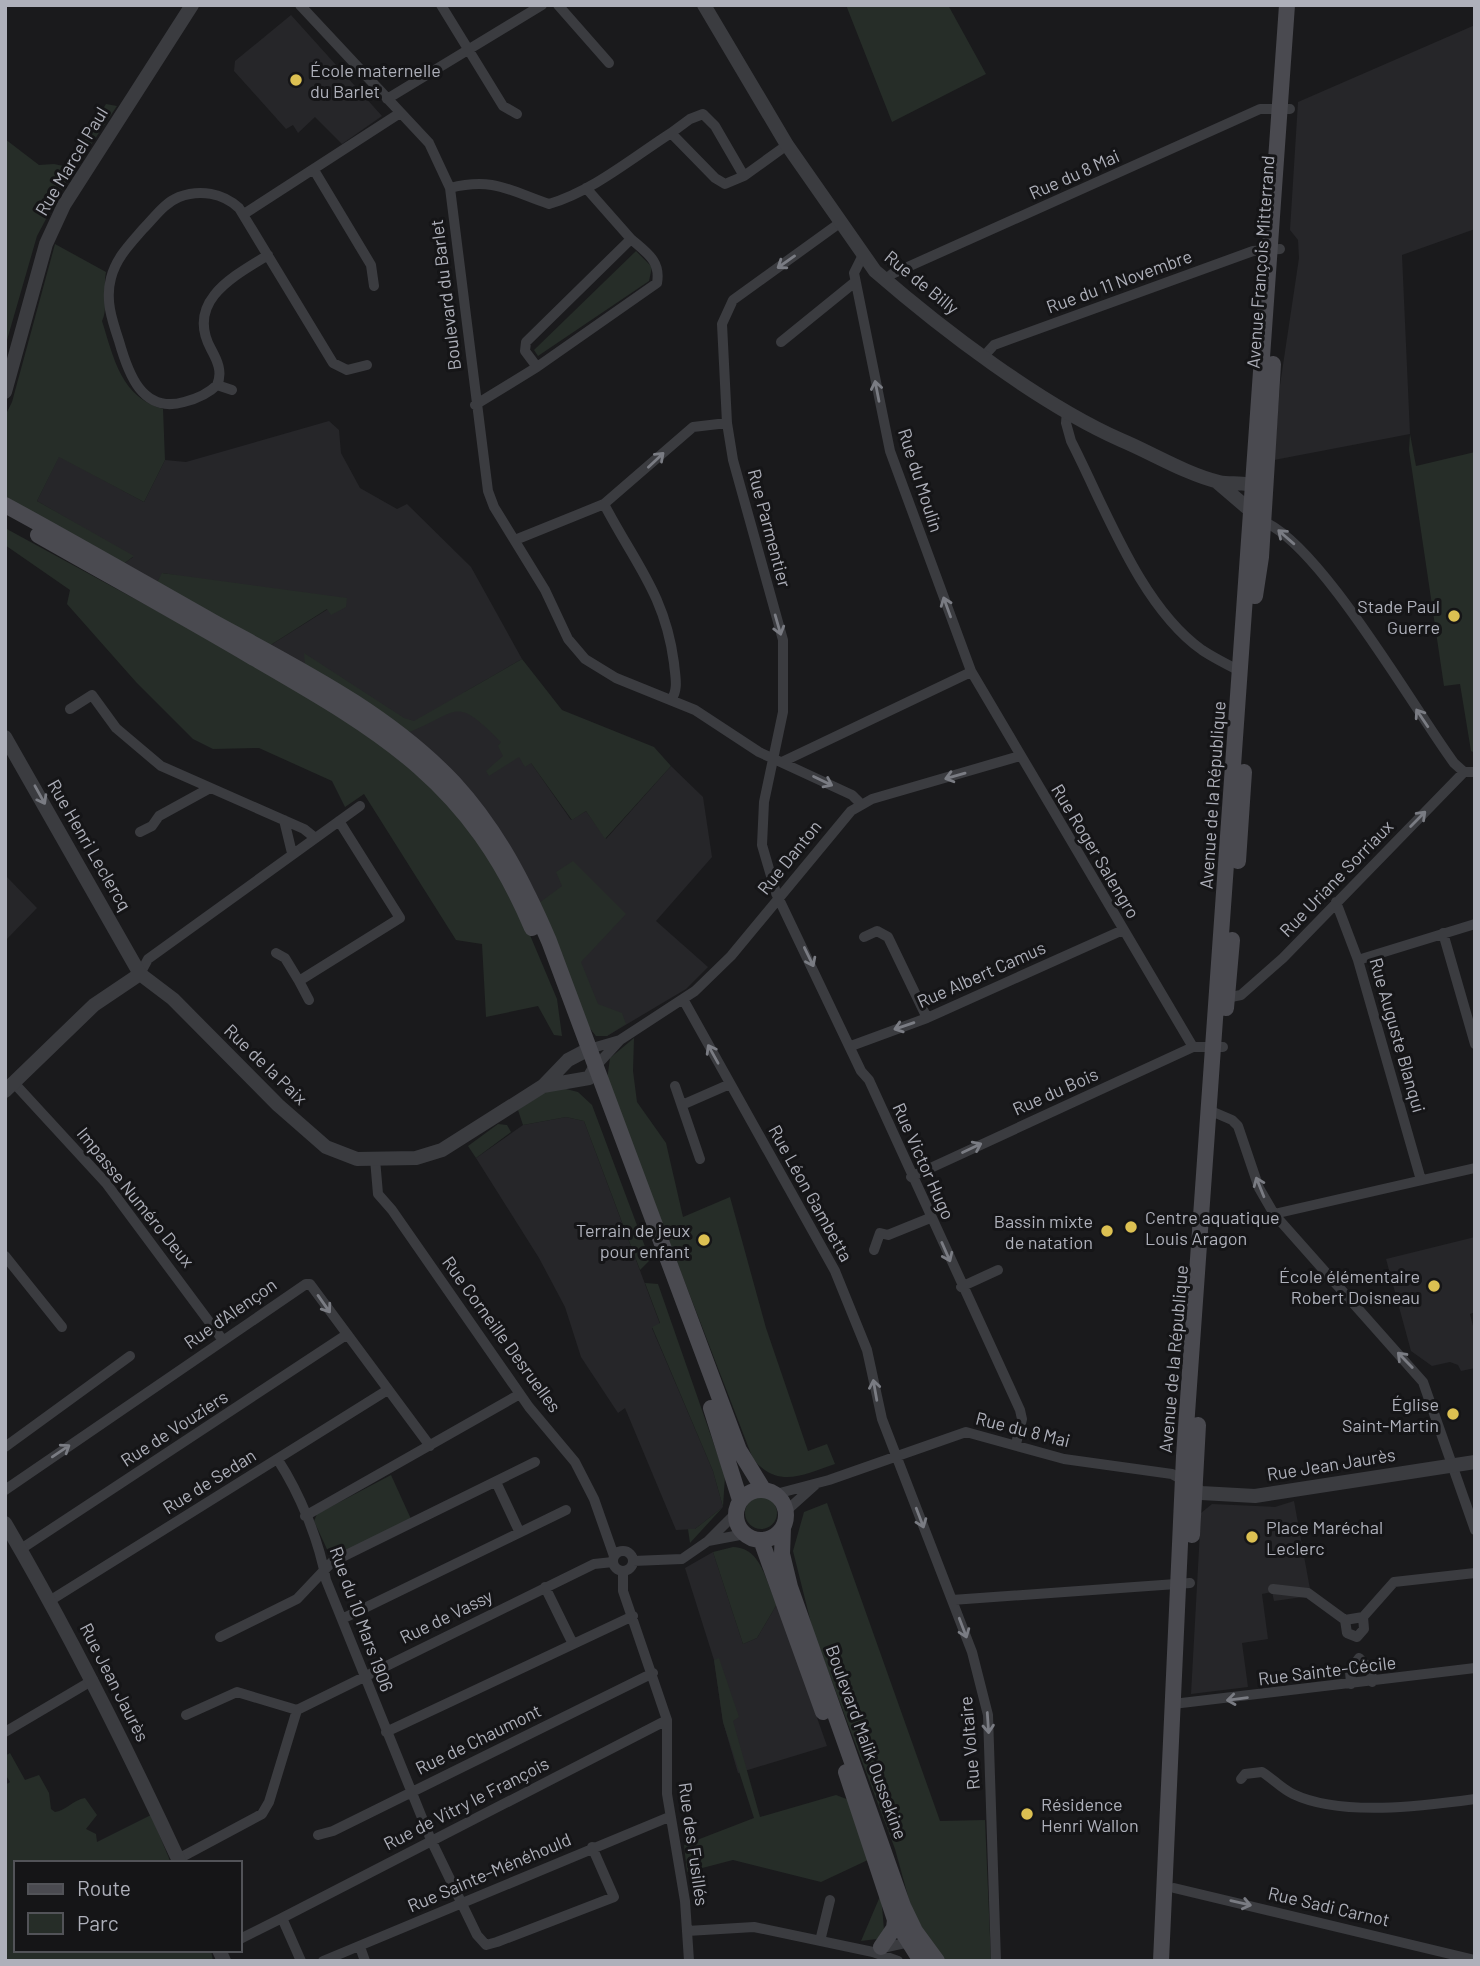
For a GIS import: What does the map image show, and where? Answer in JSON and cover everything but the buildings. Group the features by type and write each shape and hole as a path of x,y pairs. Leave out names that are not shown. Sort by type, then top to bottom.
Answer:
{"main road":[{"name":"Avenue François Mitterrand","path":"1259,512 1284,108 1287,5"},
{"name":"Avenue François Mitterrand","path":"1284,108 1297,5"},
{"name":"Avenue François Mitterrand","path":"1259,512 1251,484 1275,249"},
{"path":"5,505 340,693 402,736 451,780 497,838 529,894 584,1050 720,1432 738,1506 738,1525 745,1534 761,1540 773,1537 783,1528 786,1511 739,1450 592,1072"},
{"name":"Avenue de la République","path":"1223,999 1217,975 1240,671 1259,512"},
{"name":"Avenue de la République","path":"1161,1961 1189,1485 1259,512"},
{"path":"5,516 334,703 397,746 442,787 488,844 516,894 584,1050"},
{"path":"738,1506 750,1491 770,1491"},
{"name":"Boulevard Malik Oussekine","path":"783,1528 782,1554 790,1587 903,1906 914,1941 915,1960"},
{"name":"Boulevard Malik Oussekine","path":"761,1540 872,1846 895,1920 937,1961"},
{"name":"Avenue de la République","path":"1171,1961 1178,1705"},
{"path":"877,1950 894,1928 895,1920"}],"street":[{"name":"Rue Marcel Paul","path":"5,393 35,279 46,244 64,205 192,5"},
{"path":"440,5 503,106 517,114"},
{"path":"387,99 542,5"},
{"path":"558,5 609,63"},
{"name":"Rue de Billy","path":"704,5 787,145 863,255 886,280 984,356 1067,411 1099,430 1216,481 1259,512"},
{"name":"Boulevard du Barlet","path":"299,7 429,143 450,188 475,405 488,491 494,507 575,648 597,669 671,700 719,724 778,761 852,795 861,804"},
{"name":"Rue du 8 Mai","path":"886,280 892,274 1248,115 1269,107 1284,108"},
{"path":"244,214 400,113"},
{"path":"450,188 493,184 515,189 549,204 567,199 690,119 703,114 715,125 744,176"},
{"path":"671,133 715,178 725,184 744,176 787,145"},
{"path":"314,170 371,265 374,286"},
{"path":"475,405 487,401 657,283 659,273 656,261 631,239 586,188"},
{"path":"268,255 228,279 208,304 205,333 218,365 217,385 204,395 178,404 162,403 145,396 128,373 109,307 109,286 121,255 163,208 176,198 204,193 225,197 244,214 333,363 347,370 367,365"},
{"name":"Rue Parmentier","path":"779,896 762,845 761,832 764,802 778,761 783,712 783,640 733,460 727,423 722,340 727,309 741,293 841,222"},
{"path":"537,367 525,351 526,342 631,239"},
{"name":"Rue du 11 Novembre","path":"984,356 994,345 1253,251 1275,249"},
{"name":"Rue du Moulin","path":"863,255 856,263 855,282 890,451 971,671"},
{"path":"781,342 855,282"},
{"path":"217,385 232,390"},
{"path":"1067,411 1066,423 1070,441 1131,561 1161,608 1203,651 1240,671"},
{"path":"515,540 604,504 693,427 727,423"},
{"name":"Rue de Billy","path":"1216,481 1251,484"},
{"path":"604,504 643,569 658,601 672,649 677,686 671,700"},
{"path":"1259,512 1303,551 1333,587 1437,739 1469,772"},
{"path":"778,761 971,671"},
{"name":"Rue Roger Salengro","path":"971,671 1193,1047"},
{"path":"70,709 92,695 116,728 161,766 304,829 314,837"},
{"name":"Rue Henri Leclercq","path":"5,737 140,974"},
{"name":"Rue Danton","path":"592,1072 620,1040 683,999 731,956 842,819 861,804 1020,756"},
{"name":"Rue Uriane Sorriaux","path":"1223,999 1241,995 1252,985 1469,772"},
{"path":"140,832 152,826 159,816 210,788"},
{"path":"10,1087 94,1004 140,974 148,959 360,806"},
{"path":"284,820 292,853"},
{"path":"299,981 400,918 339,821"},
{"name":"Rue Victor Hugo","path":"779,896 1020,1410 1022,1419 1016,1444"},
{"name":"Rue Auguste Blanqui","path":"1336,902 1358,960 1421,1180"},
{"path":"1358,960 1475,924"},
{"name":"Rue Albert Camus","path":"851,1046 927,1018 1123,930"},
{"path":"864,937 877,931 888,937 927,1018"},
{"path":"1443,933 1475,1044"},
{"path":"276,953 285,958 309,1000"},
{"name":"Rue de la Paix","path":"140,974 173,999 278,1105 326,1147 345,1157 416,1158 442,1150 543,1086"},
{"name":"Rue Léon Gambetta","path":"683,999 835,1271 867,1350 882,1419 896,1455"},
{"name":"Rue Danton","path":"584,1050 620,1040"},
{"name":"Rue du Bois","path":"911,1177 1193,1047 1219,1046"},
{"path":"543,1086 584,1050"},
{"path":"543,1086 592,1072"},
{"path":"682,1105 730,1084"},
{"path":"676,1086 700,1158"},
{"name":"Impasse Numéro Deux","path":"10,1087 106,1183 222,1339"},
{"path":"1215,1112 1238,1126 1259,1188 1273,1214 1423,1382 1444,1449 1453,1465 1475,1530"},
{"name":"Rue Corneille Desruelles","path":"375,1159 378,1194 392,1210 520,1394 575,1462 617,1556"},
{"path":"1273,1214 1475,1168"},
{"path":"874,1250 880,1233 888,1236 930,1218"},
{"path":"5,1256 62,1327"},
{"path":"961,1287 998,1270"},
{"name":"Rue d'Alençon","path":"5,1490 306,1284 310,1284 386,1391 430,1446"},
{"name":"Rue de Vouziers","path":"20,1549 346,1335"},
{"path":"5,1447 130,1356"},
{"name":"Rue de Sedan","path":"51,1600 386,1391"},
{"path":"305,1516 520,1394"},
{"name":"Rue du 8 Mai","path":"770,1491 817,1483 966,1432 1064,1459 1172,1474 1189,1485"},
{"name":"Rue Voltaire","path":"896,1455 978,1669 988,1715 996,1961"},
{"name":"Rue du 10 Mars 1906","path":"278,1460 305,1516 342,1619 431,1840 477,1935 486,1945 614,1897 592,1847"},
{"path":"220,1637 298,1599 324,1569 535,1462"},
{"name":"Rue Jean Jaurès","path":"1189,1485 1201,1493 1255,1496 1475,1462"},
{"path":"496,1482 519,1531"},
{"name":"Rue du 8 Mai","path":"786,1511 817,1483"},
{"path":"633,1560 631,1569 618,1571 617,1556 633,1560 682,1559 708,1541 738,1506"},
{"path":"342,1619 566,1510"},
{"name":"Rue Jean Jaurès","path":"7,1529 51,1600 93,1680 179,1861"},
{"path":"708,1541 745,1534"},
{"name":"Rue de Vassy","path":"297,1710 545,1587 617,1556"},
{"name":"Rue des Fusillés","path":"623,1572 623,1591 667,1720 669,1817 681,1876 689,1961"},
{"path":"1345,1620 1363,1617 1394,1582 1475,1573"},
{"path":"952,1600 1184,1583"},
{"path":"545,1587 572,1642"},
{"path":"1273,1589 1308,1593 1345,1620 1347,1633 1357,1637"},
{"path":"386,1732 572,1642 633,1616"},
{"path":"1363,1617 1364,1629 1357,1637 1359,1658 1371,1671 1372,1682"},
{"path":"1350,1684 1350,1671 1359,1658"},
{"name":"Rue Sainte-Cécile","path":"1178,1705 1475,1668"},
{"name":"Rue de Chaumont","path":"318,1835 333,1831 653,1674"},
{"path":"5,1732 93,1680"},
{"path":"179,1861 262,1814 269,1802 297,1710 237,1692 186,1715"},
{"name":"Rue de Vitry le François","path":"282,1918 667,1720"},
{"path":"1241,1779 1245,1774 1262,1772 1292,1794 1337,1805 1388,1807 1475,1799"},
{"name":"Rue Sainte-Ménéhould","path":"323,1961 669,1817"},
{"name":"Rue Sadi Carnot","path":"1174,1888 1475,1960"},
{"path":"820,1941 830,1900"},
{"path":"242,1938 282,1918 301,1961"},
{"path":"687,1931 754,1927 877,1950 898,1961"},
{"path":"877,1950 914,1941"},
{"path":"360,1947 365,1961"}],"shaded area":[{"name":"École maternelle du Barlet","path":"291,15 382,116 342,144 315,117 298,133 293,125 286,129 234,71 235,61"},
{"path":"1475,25 1475,229 1402,255 1410,434 1274,460 1280,385 1299,258 1298,240 1290,230 1298,102"},
{"path":"329,421 339,430 341,453 360,488 397,509 407,504 471,567 522,659 465,692 522,750 571,820 586,811 606,839 671,766 703,797 712,857 656,921 708,967 686,989 607,1036 596,1036 589,1027 534,889 502,838 269,646 328,609 345,607 163,573 156,584 122,565 133,557 37,501 59,456 144,502 165,460 186,462"},
{"path":"5,875 37,908 5,941"},
{"path":"566,1117 584,1121 660,1324 652,1328 713,1471 723,1507 695,1529 676,1530 625,1408 618,1413 581,1357 565,1307 539,1258 476,1158 523,1125"},
{"name":"École élémentaire Robert Doisneau","path":"1475,1237 1475,1312 1470,1314 1475,1334 1475,1368 1461,1371 1458,1365 1450,1362 1432,1366 1411,1351 1386,1259"},
{"path":"1294,1501 1310,1589 1303,1597 1274,1601 1272,1592 1262,1594 1268,1639 1242,1643 1248,1687 1191,1694 1201,1513 1212,1504 1275,1507"},
{"path":"713,1552 743,1644 757,1638 777,1604 827,1746 738,1773 723,1722 714,1660 685,1568"}],"green space":[{"path":"846,5 948,5 986,74 892,122"},
{"path":"106,104 117,106 64,185 37,236 5,347 5,139 39,165 68,167"},
{"path":"55,244 106,272 105,311 102,321 121,375 137,396 163,409 165,460 144,502 59,457 37,501 134,556 122,565 5,499 5,416 12,402"},
{"path":"636,251 652,267 649,281 538,356 534,350"},
{"name":"Stade Paul Guerre","path":"1410,434 1416,466 1475,452 1475,753 1471,751 1460,684 1444,686 1409,450"},
{"path":"5,528 351,717 450,800 513,895 557,999 562,1036 554,1035 538,1006 486,1017 482,944 456,940 364,794 345,807 332,781 259,748 213,749 193,739 136,682 67,604 70,590 5,545"},
{"path":"162,573 347,598 346,607 331,615 327,609 269,646 156,584"},
{"path":"304,653 404,718 414,721 522,659 562,710 654,747 671,766 605,839 586,811 572,820 531,763 525,767 519,757 489,776 486,771 503,756 498,746 501,742 474,717 456,712 407,733 305,666"},
{"path":"573,861 626,914 581,962 598,1004 622,1013 626,1024 607,1036 596,1036 589,1027 539,903 562,886 556,872"},
{"path":"634,1038 633,1071 637,1102 666,1143 683,1217 730,1197 766,1328 808,1451 827,1444 835,1464 802,1475 781,1477 762,1468 753,1459 607,1080 610,1058"},
{"path":"562,1088 578,1092 592,1105 650,1260 640,1270 584,1121 566,1117 523,1125 518,1110 545,1092"},
{"path":"498,1124 507,1125 511,1132 476,1158 468,1146"},
{"path":"645,1283 658,1284 725,1476 723,1507 713,1471 652,1327 660,1323"},
{"path":"391,1475 411,1519 331,1558 314,1521 317,1514"},
{"path":"761,1497 772,1502 777,1513 772,1524 761,1529 750,1524 745,1513 750,1502"},
{"path":"827,1503 940,1821 985,1820 991,1961 945,1961 919,1925 911,1907 895,1849 813,1631 793,1551 804,1512"},
{"path":"723,1507 690,1543 688,1529 695,1529"},
{"path":"733,1547 751,1553 757,1560 777,1604 757,1638 743,1644 713,1552"},
{"path":"719,1658 739,1717 733,1721 760,1817 836,1795 849,1800 870,1859 821,1882 733,1860 687,1872 684,1845 754,1818 723,1722 714,1660"},
{"path":"10,1753 25,1780 39,1775 49,1793 51,1809 55,1812 85,1798 97,1815 86,1829 96,1834 97,1842 151,1815 170,1861 14,1861 14,1952 211,1952 213,1961 5,1961 5,1785 10,1782 5,1774 5,1756"},
{"path":"881,1894 884,1930 877,1939 861,1941"}],"place":[{"name":"École maternelle du Barlet","path":"296,80"},
{"name":"Stade Paul Guerre","path":"1454,616"},
{"name":"Centre aquatique Louis Aragon","path":"1131,1227"},
{"name":"Bassin mixte de natation","path":"1107,1231"},
{"name":"Terrain de jeux pour enfant","path":"704,1240"},
{"name":"École élémentaire Robert Doisneau","path":"1434,1286"},
{"name":"Église Saint-Martin","path":"1453,1414"},
{"name":"Place Maréchal Leclerc","path":"1252,1537"},
{"name":"Résidence Henri Wallon","path":"1027,1814"}]}
